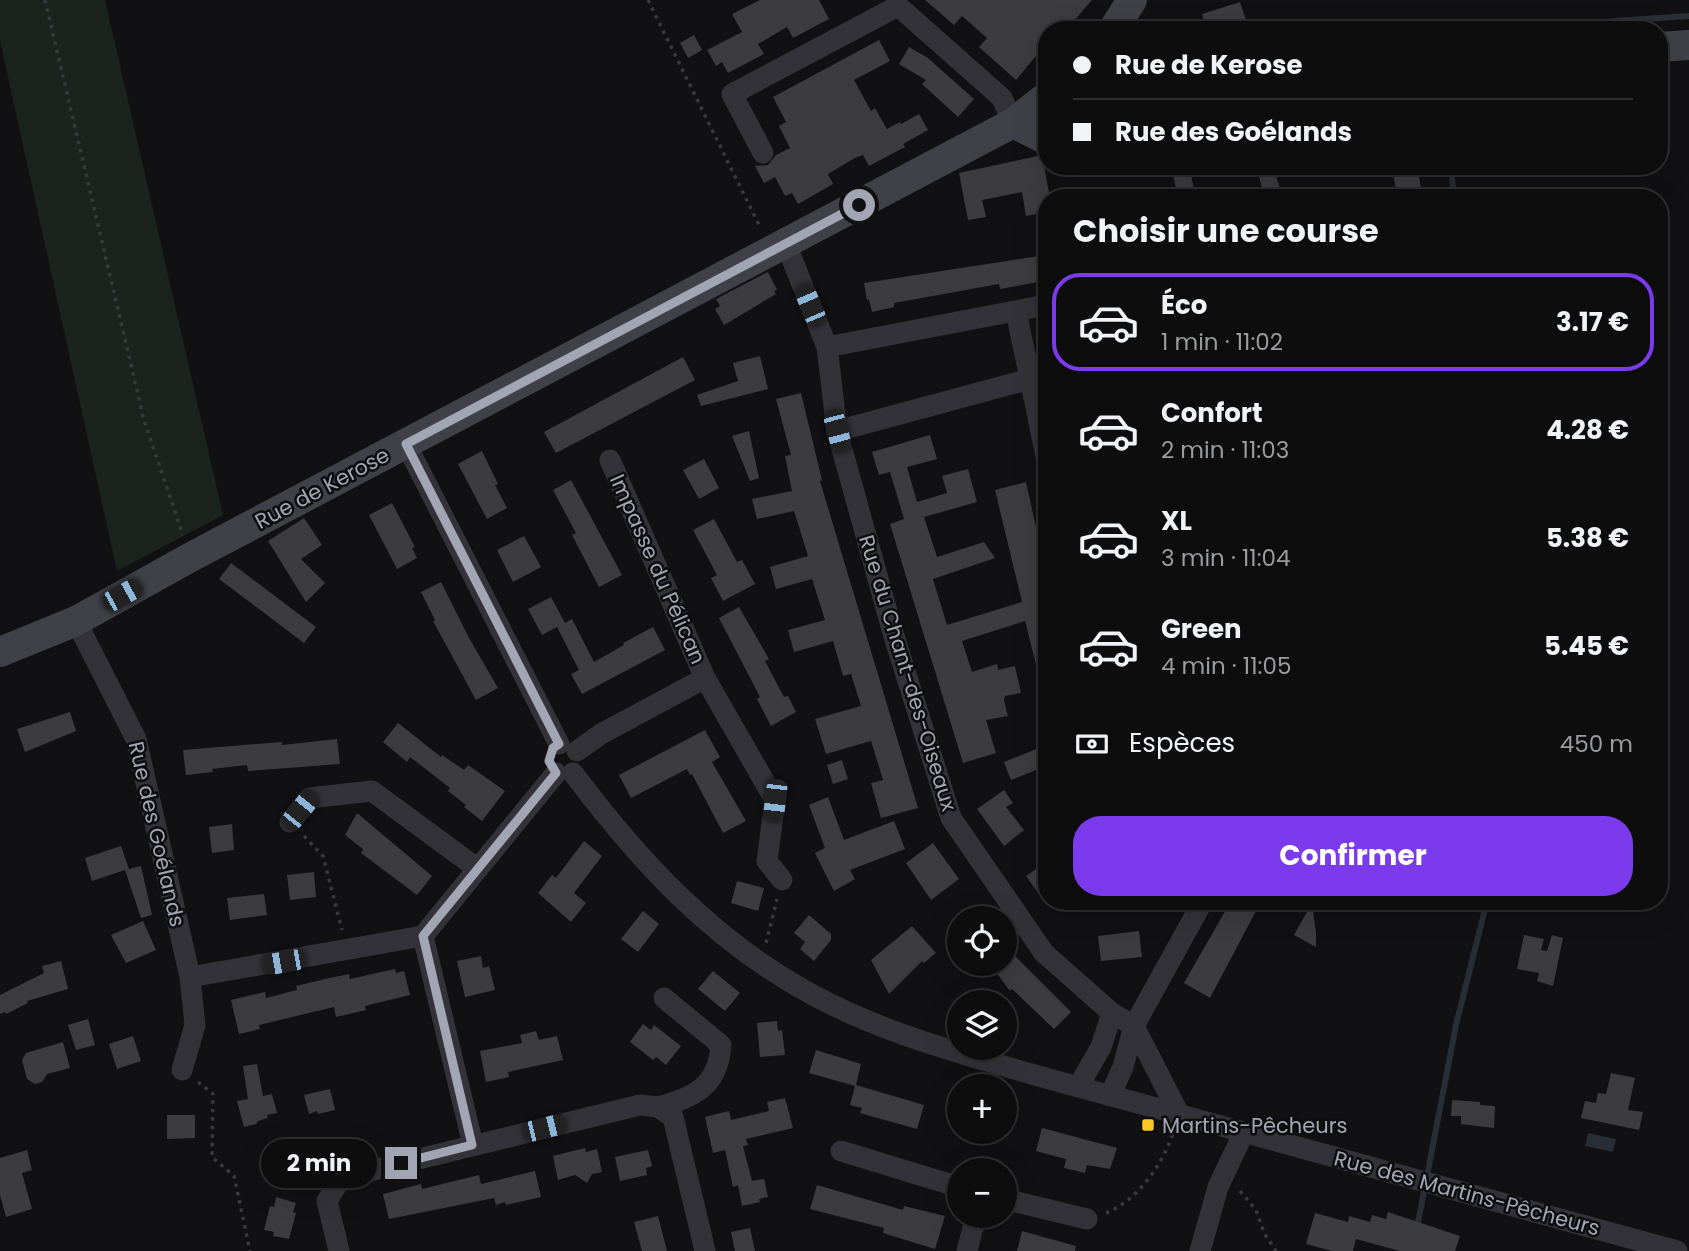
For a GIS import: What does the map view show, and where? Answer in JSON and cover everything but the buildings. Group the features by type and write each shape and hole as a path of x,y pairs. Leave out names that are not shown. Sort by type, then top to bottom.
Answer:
{"main road":[{"path":"1119,21 1132,0"},
{"path":"1668,46 1689,45"},
{"name":"Rue de Kerose","path":"0,652 76,621 191,557 1013,123 1038,103"},
{"path":"1013,123 1038,136"}],"street":[{"path":"763,153 732,94 898,6 1002,99 1013,123"},
{"name":"Rue du Chant-des-Oiseaux","path":"779,248 827,346 837,431 893,633 951,818 1044,953 1112,1013 1134,1027"},
{"path":"827,346 1038,307"},
{"path":"1016,311 1038,418"},
{"path":"837,431 1030,379"},
{"path":"190,977 423,936 478,869 565,773 580,763 568,748 406,444"},
{"name":"Impasse du Pélican","path":"610,460 705,678 775,800 766,861 782,880"},
{"name":"Rue des Goélands","path":"76,621 136,739 190,977 195,1026 182,1070"},
{"name":"Impasse du Pélican","path":"568,748 601,734 705,678"},
{"name":"Rue des Martins-Pêcheurs","path":"565,773 668,888 707,923 758,961 809,993 858,1018 912,1039 1077,1087 1677,1251"},
{"path":"290,822 309,798 373,791 478,869"},
{"path":"1110,1096 1123,1067 1134,1027 1198,910"},
{"path":"423,936 472,1145"},
{"path":"339,1251 327,1200 338,1183 353,1175 640,1105 658,1107 678,1101 707,1086 717,1067 721,1045 664,998"},
{"path":"1077,1087 1101,1047 1112,1013"},
{"path":"1134,1027 1179,1114"},
{"path":"658,1107 673,1117 705,1251"},
{"path":"1200,1251 1217,1187 1244,1132"},
{"path":"841,1150 947,1183"},
{"path":"1017,1202 1087,1219"},
{"path":"967,1251 973,1228"}],"path":[{"path":"45,0 144,420 191,557"},
{"path":"648,0 779,248"},
{"path":"290,822 323,856 347,950"},
{"path":"758,961 782,880"},
{"path":"182,1070 213,1094 212,1157 234,1176 250,1251"},
{"path":"1087,1219 1110,1212 1136,1192 1160,1162 1169,1145 1179,1114"},
{"path":"1225,1171 1256,1210 1264,1233 1276,1251"}],"shaded area":[{"path":"0,0 105,0 223,515 117,571 0,41"},
{"path":"1588,1133 1616,1139 1613,1152 1585,1146"}],"waterway":[{"path":"1615,21 1689,16"},
{"path":"1452,175 1453,189"},
{"path":"1417,1228 1456,1025 1485,910"}],"place":[{"name":"Martins-Pêcheurs","path":"1148,1125"}],"route":[{"path":"401,1163 472,1145 423,936 556,773 551,768 549,754 559,744 406,444 859,205"}]}
